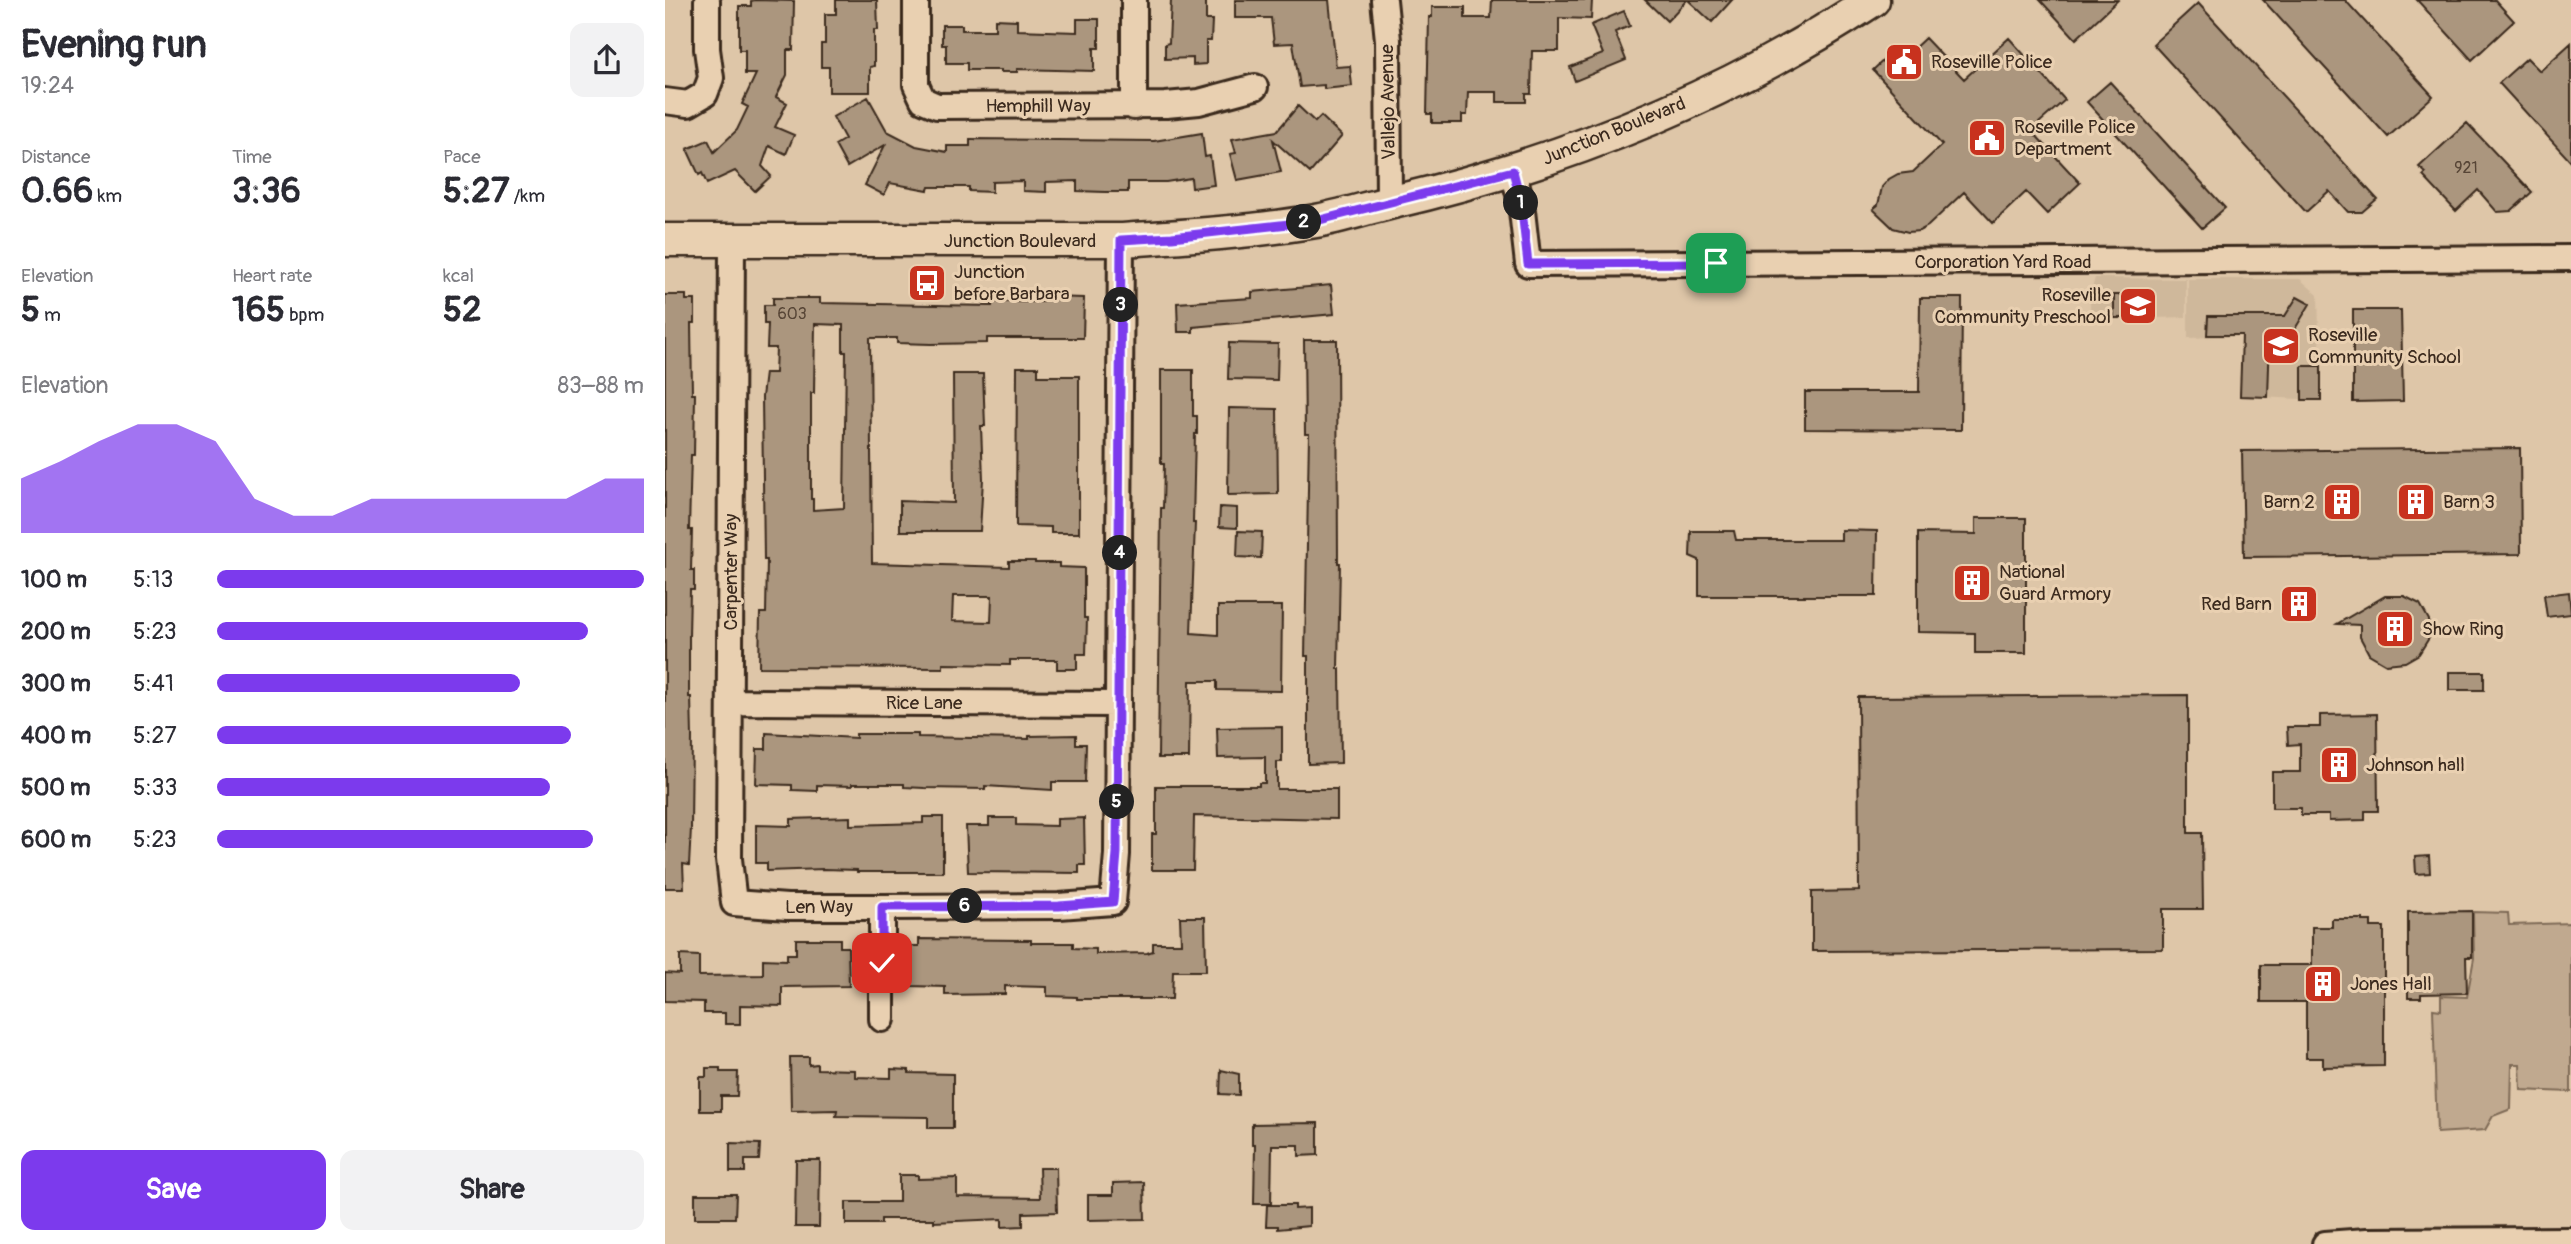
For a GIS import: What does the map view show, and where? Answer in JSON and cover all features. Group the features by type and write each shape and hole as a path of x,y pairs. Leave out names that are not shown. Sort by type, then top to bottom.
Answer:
{"main road":[{"name":"Junction Boulevard","path":"665,240 1121,240 1185,236 1316,221 1513,171 1624,130 1730,83 1828,30 1873,0"}],"street":[{"path":"665,101 688,104 705,94 711,78 707,49 708,0"},
{"name":"Hemphill Way","path":"916,0 916,85 923,100 937,106 1134,107 1199,102 1255,87"},
{"path":"1134,0 1134,107"},
{"name":"Vallejo Avenue","path":"1384,0 1388,40 1389,203"},
{"name":"Corporation Yard Road","path":"1513,171 1521,202 1528,264 2571,258"},
{"name":"Carpenter Way","path":"732,240 729,859 734,903"},
{"path":"1117,704 1121,240"},
{"name":"Rice Lane","path":"730,702 1117,704"},
{"name":"Len Way","path":"734,903 787,907 882,907 1059,906 1113,902 1117,853 1117,704"},
{"path":"882,907 882,1019"},
{"path":"2325,1244 2367,1241 2571,1240"}],"shaded area":[{"name":"Roseville Community Preschool","path":"2095,278 2186,279 2186,317 2090,320 2090,295"},
{"name":"Roseville Community School","path":"2188,279 2300,279 2318,295 2321,400 2240,396 2242,336 2188,338"},
{"path":"2473,912 2508,913 2509,925 2571,923 2571,1092 2521,1090 2520,1064 2512,1064 2511,1109 2493,1116 2485,1130 2437,1133 2433,1009 2441,1010 2441,996 2467,997 2474,958"}],"building":[{"path":"836,0 877,0 878,30 874,30 874,66 870,67 870,92 829,92 829,67 821,67 821,44 825,44 825,14 836,14"},
{"path":"1171,0 1206,0 1206,20 1212,20 1211,41 1206,41 1206,64 1193,65 1193,58 1165,59 1165,44 1169,43"},
{"path":"1235,0 1329,0 1336,67 1350,66 1352,86 1324,89 1324,85 1300,87 1293,43 1274,44 1271,18 1235,18"},
{"path":"1492,0 1592,0 1591,19 1559,18 1559,51 1532,51 1531,94 1526,94 1526,102 1497,102 1497,92 1468,92 1467,115 1462,115 1462,123 1432,123 1432,114 1427,114 1429,17 1432,17 1432,7 1465,7 1465,18 1491,18"},
{"path":"1645,0 1687,0 1667,21"},
{"path":"1688,0 1732,0 1712,22"},
{"path":"2040,0 2118,0 2076,39"},
{"path":"2263,0 2345,0 2433,96 2388,137"},
{"path":"2417,0 2495,0 2514,21 2472,60"},
{"path":"751,1 794,1 793,50 787,50 787,75 776,97 787,103 775,127 794,135 786,154 769,146 762,166 771,176 755,191 735,171 707,184 702,173 699,175 687,149 708,140 714,152 737,130 748,107 742,104 756,74 745,74 745,50 739,50 739,6 751,6"},
{"path":"2198,3 2377,199 2362,212 2348,212 2329,191 2306,212 2153,44"},
{"path":"1624,11 1630,26 1615,32 1626,60 1575,81 1570,67 1603,54 1591,25"},
{"path":"995,19 1017,20 1017,30 1077,32 1077,19 1099,19 1099,48 1094,48 1094,71 1017,69 1017,72 1001,72 967,70 967,63 946,63 942,25 962,25 962,30 995,30"},
{"name":"Roseville Police Department","path":"1925,38 1964,79 2009,38 2065,100 2031,130 2080,183 2047,214 2026,192 1993,223 1964,192 1928,226 1919,231 1908,232 1893,228 1873,209 1878,205 1882,187 1889,179 1898,174 1913,172 1942,145 1873,70 1887,57 1895,66"},
{"path":"2571,43 2571,162 2499,83 2527,58 2540,71"},
{"path":"2110,82 2225,208 2202,228 2087,102"},
{"path":"868,97 887,131 916,146 947,152 947,146 970,146 970,139 1154,141 1202,133 1205,157 1210,156 1214,185 1192,188 1191,178 1166,182 1128,182 1128,192 1105,192 1077,191 1077,181 1046,182 1046,192 1023,191 1023,181 992,182 992,192 969,191 969,187 929,187 928,190 890,183 884,195 865,185 885,145 847,167 835,145 845,139 833,117"},
{"path":"1298,106 1315,122 1321,116 1342,136 1310,173 1273,140 1281,172 1237,180 1230,154 1236,153 1232,139 1277,131"},
{"path":"2467,123 2532,192 2511,211 2497,212 2478,190 2456,211 2423,176 2426,173 2419,167"},
{"path":"1331,285 1334,314 1193,327 1193,332 1178,332 1177,303 1252,298 1252,292"},
{"path":"665,295 686,295 686,300 695,300 695,323 691,323 692,394 695,394 689,530 692,530 691,570 694,570 694,590 690,590 689,637 691,828 689,865 683,864 684,888 665,888"},
{"path":"2114,295 2155,295 2155,318 2114,318"},
{"path":"2297,297 2310,304 2286,344 2270,335 2268,397 2240,396 2242,335 2207,335 2208,316 2285,316"},
{"path":"773,298 820,298 820,303 992,306 992,302 1043,302 1043,299 1084,298 1083,338 987,338 987,343 931,344 897,343 897,338 870,338 872,563 1009,567 1009,561 1035,561 1059,563 1059,567 1084,568 1086,654 1077,654 1077,669 1057,669 1057,660 1010,660 1010,665 943,664 943,668 759,667 760,613 766,613 767,560 764,560 762,397 765,373 775,373 776,348 767,348 768,324 764,324 764,305 773,305","holes":["815,324 843,325 843,352 846,352 844,508 813,510 811,499 811,393 814,393","953,596 992,596 991,622 952,621"]},
{"path":"1920,298 1962,298 1961,430 1805,429 1805,392 1919,392"},
{"path":"2353,310 2401,310 2403,401 2353,402"},
{"path":"1304,340 1337,340 1340,563 1338,669 1341,763 1308,764 1308,656 1305,656 1309,434 1305,434"},
{"path":"1229,343 1278,344 1277,380 1228,379"},
{"path":"2302,366 2321,366 2321,400 2302,400"},
{"path":"1017,367 1038,367 1038,376 1079,376 1079,533 1051,533 1051,527 1016,526"},
{"path":"1161,370 1193,370 1193,416 1197,416 1197,434 1191,633 1218,635 1218,606 1282,606 1281,691 1217,690 1217,681 1190,681 1189,758 1158,758 1161,508 1164,464 1161,464"},
{"path":"953,374 983,374 985,426 981,426 983,479 980,531 900,531 900,501 954,503"},
{"path":"1229,408 1277,409 1278,494 1228,495"},
{"path":"2520,448 2521,554 2244,557 2242,451"},
{"path":"1220,507 1237,508 1237,528 1219,527"},
{"name":"National Guard Armory","path":"1976,518 2026,518 2026,653 1975,653 1975,633 1918,632 1918,533 1976,534"},
{"path":"1841,530 1877,531 1876,596 1699,596 1699,560 1690,556 1691,531 1734,531 1736,540 1841,540"},
{"path":"1238,531 1262,532 1261,558 1237,557"},
{"path":"2569,592 2571,614 2547,617 2544,595"},
{"name":"Show Ring","path":"2385,596 2404,596 2420,604 2429,620 2429,638 2419,654 2405,662 2386,664 2369,654 2360,637 2360,625 2337,624"},
{"path":"2449,672 2484,672 2484,690 2449,690"},
{"path":"2188,695 2188,833 2202,833 2203,909 2163,909 2163,949 1812,951 1812,892 1859,891 1858,697"},
{"name":"Johnson hall","path":"2377,714 2378,811 2365,811 2365,820 2329,821 2329,815 2301,815 2301,808 2272,808 2272,772 2300,772 2300,744 2288,745 2287,727 2320,727 2320,715"},
{"path":"1282,727 1282,762 1277,762 1277,789 1337,789 1337,819 1194,816 1193,870 1152,870 1152,834 1156,834 1156,786 1259,786 1259,783 1265,783 1265,757 1218,758 1217,728"},
{"path":"766,733 856,738 856,734 1029,739 1029,736 1076,735 1076,744 1086,744 1085,782 1052,782 1052,790 852,784 817,785 817,791 792,790 792,785 756,784 757,749 766,749"},
{"path":"850,817 850,825 923,823 923,817 943,817 943,872 857,872 824,869 767,871 767,863 756,863 756,825 791,826 791,819"},
{"path":"989,818 1016,818 1016,825 1057,826 1057,819 1084,818 1085,865 1079,865 1079,873 968,872 966,826 989,826"},
{"path":"2429,856 2430,873 2416,874 2415,857"},
{"path":"2472,911 2472,957 2466,957 2467,993 2421,994 2421,998 2408,998 2408,912"},
{"path":"1180,917 1205,917 1206,971 1173,971 1172,999 1077,999 1047,996 1047,987 1005,986 1005,994 945,995 945,987 911,986 911,946 919,946 919,939 1031,940 1031,943 1073,943 1073,948 1096,949 1096,954 1147,953 1153,951 1153,943 1181,943"},
{"name":"Jones Hall","path":"2332,919 2363,919 2371,921 2371,927 2384,927 2384,1066 2323,1067 2323,1058 2306,1058 2306,1002 2261,1002 2261,965 2312,965 2312,927 2332,927"},
{"path":"796,939 840,939 840,947 848,947 849,986 782,987 782,1006 740,1005 740,1024 725,1024 725,1013 704,1013 704,1002 665,1001 665,973 680,974 680,955 699,956 699,976 763,975 763,959 787,960 787,954 796,954"},
{"path":"790,1057 809,1057 809,1065 817,1064 817,1069 855,1070 855,1077 891,1078 891,1069 909,1070 909,1073 953,1074 953,1128 928,1128 928,1117 836,1116 837,1110 791,1111"},
{"path":"706,1068 720,1068 720,1072 738,1072 737,1096 721,1096 721,1111 700,1111 700,1077 706,1077"},
{"path":"1221,1070 1239,1074 1239,1095 1220,1094"},
{"path":"1318,1123 1318,1155 1299,1156 1299,1145 1272,1145 1271,1204 1254,1204 1255,1145 1252,1145 1252,1124"},
{"path":"730,1143 760,1144 759,1160 745,1160 745,1172 730,1172"},
{"path":"796,1160 820,1160 819,1227 795,1227"},
{"path":"1039,1168 1056,1168 1057,1212 1023,1213 1023,1226 1002,1227 1002,1219 934,1222 934,1219 881,1219 881,1224 846,1224 846,1202 899,1202 899,1175 918,1175 918,1179 957,1178 957,1197 1040,1198"},
{"path":"1144,1182 1145,1219 1088,1220 1088,1195 1113,1195 1113,1183"},
{"path":"695,1194 736,1194 735,1218 695,1218"},
{"path":"1267,1205 1309,1208 1309,1226 1278,1229 1278,1226 1266,1226"}],"place":[{"name":"Roseville Police","path":"1904,62"},
{"name":"Roseville Police Department","path":"1987,138"},
{"name":"Junction before Barbara","path":"927,283"},
{"name":"Roseville Community Preschool","path":"2138,306"},
{"name":"Roseville Community School","path":"2281,346"},
{"name":"Barn 2","path":"2342,502"},
{"name":"Barn 3","path":"2416,502"},
{"name":"National Guard Armory","path":"1972,583"},
{"name":"Red Barn","path":"2299,604"},
{"name":"Show Ring","path":"2395,629"},
{"name":"Johnson hall","path":"2339,765"},
{"name":"Jones Hall","path":"2323,984"}],"route":[{"path":"882,963 882,907 1059,906 1113,902 1117,853 1121,240 1316,221 1513,171 1521,202 1528,264 1716,263"}]}
